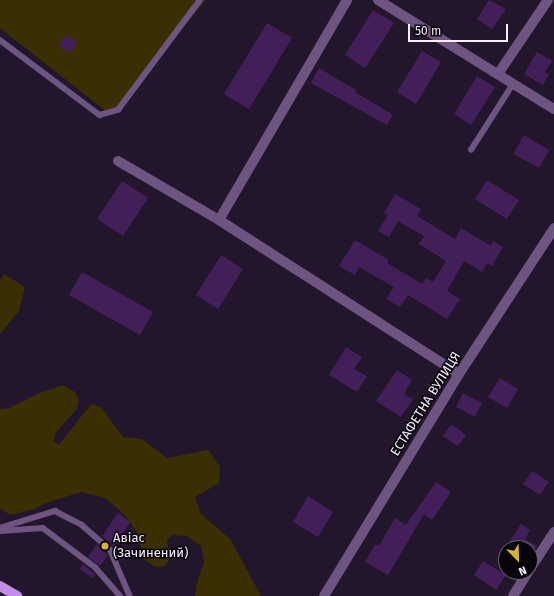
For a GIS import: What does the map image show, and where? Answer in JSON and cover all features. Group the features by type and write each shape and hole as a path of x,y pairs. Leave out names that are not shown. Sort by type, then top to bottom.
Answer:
{"main road":[{"path":"0,586 17,596"}],"street":[{"path":"219,220 347,0"},
{"path":"378,0 554,109"},
{"path":"498,74 548,0"},
{"path":"118,161 219,220 459,374"},
{"name":"ЕСТАФЕТНА ВУЛИЦЯ","path":"324,596 459,374 554,228"},
{"path":"538,557 554,532"},
{"path":"513,596 523,580"}],"lane":[{"path":"0,40 100,115 118,110 200,0"},
{"path":"471,150 513,84"},
{"path":"0,530 56,511 75,522 110,549 130,596"},
{"path":"0,530 43,528 96,568 120,596"}],"shaded area":[{"path":"0,0 206,0 111,115 0,28"},
{"path":"4,274 25,287 19,311 0,334 0,280"},
{"path":"63,385 75,392 79,400 77,409 57,431 53,441 59,445 91,404 101,407 123,437 142,439 167,458 208,450 220,467 219,483 195,497 201,514 231,540 261,596 195,596 196,586 204,562 201,546 187,536 172,535 167,540 170,558 165,566 156,567 144,560 137,532 125,515 105,498 81,492 46,503 35,509 10,515 0,508 0,409 9,408 37,394"}],"building":[{"path":"489,0 506,9 492,29 477,19"},
{"path":"373,10 394,23 365,68 345,55"},
{"path":"267,23 292,38 249,109 224,94"},
{"path":"66,35 77,42 70,53 58,45"},
{"path":"422,51 441,62 416,104 397,92"},
{"path":"537,52 552,61 545,72 549,74 543,85 524,74"},
{"path":"319,68 356,90 355,92 393,115 387,125 311,83"},
{"path":"477,76 495,87 471,125 454,114"},
{"path":"524,135 549,150 539,168 513,154"},
{"path":"487,180 519,200 507,219 475,199"},
{"path":"122,181 148,198 123,236 97,219"},
{"path":"395,194 421,209 417,216 455,239 461,228 491,246 493,241 503,247 492,266 487,263 482,272 464,261 447,291 460,299 447,319 408,295 400,307 386,299 394,287 359,267 355,275 339,266 355,240 389,260 387,263 422,284 426,278 433,282 446,261 419,244 424,236 398,221 389,237 378,231 388,215 384,213"},
{"path":"221,255 243,269 218,309 196,295"},
{"path":"82,272 153,312 140,335 69,295"},
{"path":"346,347 362,357 354,369 367,376 357,392 329,375"},
{"path":"397,370 412,380 404,394 413,399 401,417 376,401"},
{"path":"500,378 518,389 507,408 488,397"},
{"path":"463,393 482,403 475,417 456,407"},
{"path":"451,424 466,435 458,446 443,436"},
{"path":"532,471 549,482 540,495 523,484"},
{"path":"436,482 451,492 432,520 424,514 388,575 365,562 375,544 379,546 395,518 406,525"},
{"path":"308,496 333,512 318,537 293,522"},
{"path":"118,513 130,522 114,547 102,536"},
{"path":"521,524 530,530 525,539 527,540 511,540"},
{"path":"97,544 108,555 100,566 88,557"},
{"path":"483,561 498,570 498,580 503,580 496,590 474,575"},
{"path":"83,564 95,574 93,578 80,569"}],"place":[{"name":"Авіас (Зачинений)","path":"105,546"}]}
